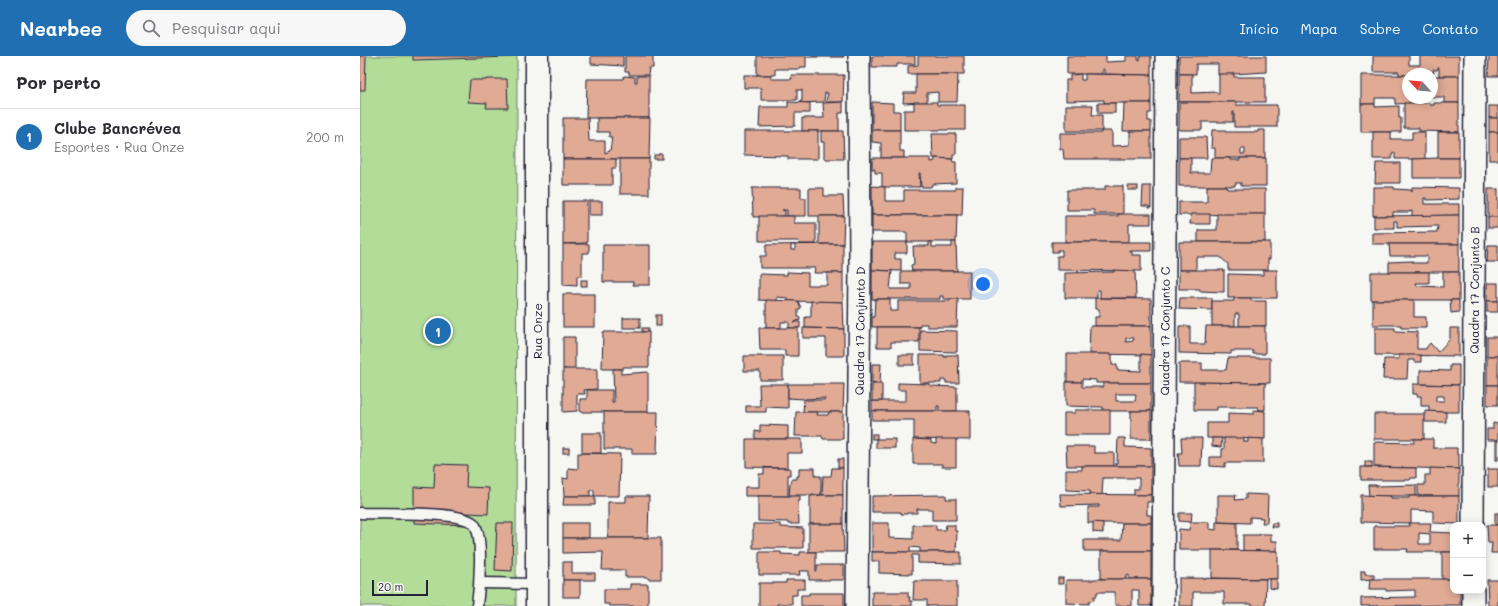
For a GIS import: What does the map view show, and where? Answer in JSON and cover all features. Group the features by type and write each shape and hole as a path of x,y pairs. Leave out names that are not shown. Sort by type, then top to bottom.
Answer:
{"street":[{"name":"Rua Onze","path":"537,56 537,606"},
{"name":"Quadra 17 Conjunto D","path":"857,606 860,263 859,56"},
{"name":"Quadra 17 Conjunto C","path":"1163,606 1166,56"},
{"name":"Quadra 17 Conjunto B","path":"1473,522 1475,56"},
{"path":"1473,594 1473,606"}],"lane":[{"path":"360,513 448,515 472,522 478,533 480,583 477,606"},
{"path":"480,583 537,584"}],"green space":[{"path":"360,56 517,56 516,606 360,606"}],"building":[{"path":"360,56 366,56 365,90 360,90"},
{"path":"413,56 512,56 512,57 413,60"},
{"path":"591,56 623,56 623,66 591,64"},
{"path":"625,56 653,56 653,68 649,68 648,75 629,75 629,72 625,72"},
{"path":"757,56 844,57 806,57 806,67 800,67 800,69 775,69 775,75 757,75"},
{"path":"872,56 915,56 915,64 897,64 897,67 872,67"},
{"path":"918,56 964,56 964,74 908,74 908,66 918,65"},
{"path":"1067,56 1106,56 1106,62 1126,61 1126,56 1138,56 1138,60 1140,60 1140,56 1151,56 1151,75 1104,74 1104,69 1102,69 1102,74 1067,74"},
{"path":"1179,56 1266,56 1266,72 1218,75 1218,64 1196,64 1196,74 1179,74"},
{"path":"1373,56 1409,56 1409,65 1420,65 1420,56 1459,56 1459,76 1439,76 1439,68 1402,68 1402,75 1399,75 1399,72 1373,72"},
{"path":"1489,56 1498,56 1498,76 1488,76"},
{"path":"916,74 958,74 957,102 938,102 938,92 927,93 927,102 903,103 904,93 916,93"},
{"path":"1081,74 1081,80 1085,80 1085,74 1151,75 1151,103 1104,103 1104,100 1066,101 1066,80 1070,80 1070,75"},
{"path":"1179,74 1192,74 1192,93 1217,92 1217,94 1219,93 1219,74 1234,74 1234,77 1265,77 1265,102 1179,102"},
{"path":"744,75 771,75 771,79 792,79 791,75 844,75 843,102 826,102 828,93 825,93 824,102 800,103 800,101 802,101 802,90 797,90 797,100 761,100 761,88 744,88"},
{"path":"1361,75 1402,75 1402,104 1395,104 1395,98 1375,98 1375,104 1361,104"},
{"path":"624,76 635,77 635,82 637,82 637,76 649,76 649,118 586,118 587,79 623,79"},
{"path":"1438,76 1459,76 1459,103 1444,103 1444,97 1438,97"},
{"path":"507,79 508,108 486,108 487,103 468,102 470,80"},
{"path":"788,102 810,103 810,113 795,113 795,126 759,127 760,107 788,107"},
{"path":"843,102 843,113 839,113 839,131 802,131 802,118 824,118 823,103"},
{"path":"872,102 893,103 893,111 900,111 900,130 872,130"},
{"path":"914,102 937,102 937,105 965,105 965,130 904,130 904,110 914,110"},
{"path":"1179,102 1236,102 1236,105 1277,105 1277,127 1234,127 1233,112 1233,122 1202,122 1202,130 1179,130"},
{"path":"1098,103 1115,103 1115,113 1098,113"},
{"path":"1124,103 1151,103 1151,113 1148,113 1148,121 1151,121 1151,131 1123,131"},
{"path":"1438,103 1459,103 1459,132 1419,131 1419,128 1404,128 1404,104 1434,105"},
{"path":"1361,104 1375,104 1375,107 1399,106 1401,132 1361,132"},
{"path":"1066,105 1093,105 1092,115 1102,115 1102,131 1066,131"},
{"path":"1489,106 1498,106 1498,118 1489,118"},
{"path":"563,118 588,118 589,141 605,141 605,153 610,151 612,137 609,137 609,132 597,132 597,118 650,118 649,159 563,159"},
{"path":"1489,118 1498,118 1498,132 1489,132"},
{"path":"872,130 900,130 900,151 904,151 904,158 881,158 881,143 872,142"},
{"path":"1212,130 1225,130 1225,132 1258,132 1258,130 1265,130 1265,158 1215,158 1215,148 1211,148","holes":["1241,149 1245,149 1245,154 1241,154"]},
{"path":"744,131 818,131 818,159 788,159 788,156 744,155"},
{"path":"821,131 843,131 844,159 824,159 824,142 821,142"},
{"path":"1101,131 1112,131 1112,146 1130,145 1130,131 1151,131 1151,159 1064,159 1063,149 1060,149 1060,133 1101,133"},
{"path":"1373,132 1391,132 1391,139 1412,139 1412,132 1425,132 1425,159 1395,159 1395,152 1392,153 1392,159 1373,159"},
{"path":"1438,132 1459,132 1459,158 1438,158"},
{"path":"1489,132 1498,132 1498,160 1489,160"},
{"path":"932,134 956,134 956,154 953,154 953,159 933,158"},
{"path":"1179,137 1206,137 1207,158 1179,158"},
{"path":"658,154 662,154 662,159 654,159 654,155 659,155"},
{"path":"872,158 931,158 931,162 935,161 935,158 952,159 953,162 956,162 956,183 932,184 931,187 921,187 919,173 920,187 882,187 882,173 875,173 875,169 872,169"},
{"path":"1179,158 1191,158 1191,173 1210,173 1211,158 1230,158 1230,160 1240,160 1240,158 1266,158 1266,186 1241,186 1241,183 1235,183 1235,186 1179,186"},
{"path":"1459,158 1459,178 1413,178 1413,159"},
{"path":"563,159 616,159 616,168 612,168 612,185 563,185"},
{"path":"620,159 649,159 649,194 620,194"},
{"path":"1376,163 1400,163 1400,183 1375,183"},
{"path":"872,186 885,187 885,201 904,201 904,190 955,190 955,187 963,187 962,215 872,215"},
{"path":"1105,186 1123,186 1123,214 1094,214 1094,210 1067,210 1067,190 1105,190"},
{"path":"1128,186 1138,186 1138,190 1128,190"},
{"path":"1143,186 1151,186 1151,208 1149,208 1149,206 1142,206"},
{"path":"1207,186 1226,186 1227,189 1265,189 1265,214 1179,215 1179,202 1207,202"},
{"path":"1373,187 1394,187 1394,189 1411,190 1412,192 1412,187 1459,188 1459,199 1426,200 1426,198 1424,198 1424,204 1459,204 1459,215 1412,216 1412,211 1410,211 1393,212 1393,216 1373,216"},
{"path":"752,188 801,188 801,198 806,198 806,216 787,216 787,210 782,210 785,211 785,216 753,217"},
{"path":"809,188 824,188 824,196 843,196 844,216 809,216"},
{"path":"1488,189 1498,189 1498,217 1488,217"},
{"path":"563,201 587,201 587,243 563,244"},
{"path":"589,201 602,201 602,215 589,215"},
{"path":"1118,214 1151,214 1151,224 1129,224 1129,242 1065,242 1065,216 1118,216"},
{"path":"1191,214 1210,214 1210,224 1190,224"},
{"path":"1217,214 1265,214 1265,242 1198,242 1198,230 1217,230"},
{"path":"872,215 957,215 956,242 907,242 906,232 872,232"},
{"path":"1459,215 1459,244 1372,244 1372,233 1437,232 1438,226 1397,227 1397,221 1394,221 1394,228 1374,228 1374,216"},
{"path":"759,216 794,216 794,223 816,223 816,244 800,244 799,241 759,241"},
{"path":"819,216 844,216 843,244 819,244"},
{"path":"1488,217 1498,217 1498,228 1488,228"},
{"path":"872,242 907,242 907,253 895,253 895,259 901,259 901,271 872,270"},
{"path":"929,242 932,242 932,247 952,247 952,242 956,242 957,271 912,271 911,265 914,264 913,246 929,246"},
{"path":"1052,242 1151,242 1151,251 1128,251 1132,252 1132,255 1141,255 1141,271 1057,270 1057,256 1062,256 1062,250 1052,252"},
{"path":"1179,242 1270,242 1270,259 1268,259 1268,270 1228,270 1228,264 1220,257 1196,257 1196,270 1179,270"},
{"path":"563,244 589,244 589,253 582,253 582,276 577,276 577,286 563,285"},
{"path":"843,244 843,273 814,273 815,268 760,268 760,256 766,256 766,245","holes":["791,245 795,245 795,250 791,250"]},
{"path":"1389,244 1459,244 1459,272 1389,272 1389,262 1413,261 1413,263 1427,263 1427,256 1390,256"},
{"path":"603,245 650,245 650,285 633,285 633,282 603,282"},
{"path":"1488,245 1498,245 1498,262 1487,262"},
{"path":"872,270 892,271 890,289 911,289 911,284 901,284 901,271 970,271 970,299 943,299 943,296 940,296 940,299 872,299"},
{"path":"1114,270 1135,271 1136,298 1100,298 1100,290 1097,290 1097,298 1065,298 1065,273 1114,272"},
{"path":"1179,270 1224,270 1224,292 1200,291 1200,289 1179,289"},
{"path":"1263,270 1277,270 1277,298 1228,298 1228,274 1263,275"},
{"path":"787,272 808,273 808,285 827,285 827,273 843,273 843,302 788,301 788,298 777,297 777,301 759,300 759,274 787,275"},
{"path":"1371,272 1429,272 1429,283 1416,283 1417,286 1443,287 1443,272 1459,272 1459,300 1371,300"},
{"path":"581,280 587,280 587,286 581,286"},
{"path":"1487,283 1498,283 1498,301 1487,301"},
{"path":"563,294 595,294 595,327 563,327"},
{"path":"1095,298 1151,299 1151,326 1095,326 1095,317 1099,317 1099,309 1095,309"},
{"path":"1180,298 1212,298 1212,310 1179,309"},
{"path":"1234,298 1251,298 1251,301 1266,301 1266,326 1239,326 1239,314 1235,314 1235,326 1212,326 1212,301 1234,301"},
{"path":"875,299 890,299 890,311 898,311 898,301 950,301 950,299 958,299 957,327 927,327 927,324 920,324 920,327 872,327"},
{"path":"766,300 798,301 801,308 798,310 798,317 800,317 800,320 794,322 800,322 800,328 789,328 789,322 781,322 781,328 766,328"},
{"path":"1373,300 1414,300 1414,317 1426,317 1426,328 1401,328 1401,325 1373,325"},
{"path":"1450,300 1459,300 1459,312 1451,313"},
{"path":"811,301 843,302 844,329 805,328 805,317 811,317"},
{"path":"1487,301 1498,301 1498,312 1487,312"},
{"path":"656,315 661,315 661,326 656,326"},
{"path":"623,318 640,318 640,328 623,328"},
{"path":"1090,326 1151,326 1151,355 1089,354","holes":["1126,338 1134,338 1133,341 1126,342"]},
{"path":"1179,326 1190,326 1190,344 1205,344 1206,326 1265,326 1265,354 1253,354 1253,351 1231,351 1231,354 1179,353"},
{"path":"877,327 919,327 919,342 891,342 891,347 877,347"},
{"path":"642,328 648,328 648,332 642,332"},
{"path":"759,328 798,328 798,356 785,356 785,350 760,350"},
{"path":"803,328 844,329 844,356 826,356 826,338 803,338"},
{"path":"1375,328 1395,328 1395,331 1417,332 1417,349 1426,349 1430,343 1438,352 1450,339 1450,328 1459,328 1459,356 1375,355"},
{"path":"920,330 957,331 957,352 920,351"},
{"path":"603,332 649,332 649,367 602,369"},
{"path":"563,337 575,337 575,370 563,369"},
{"path":"1487,337 1498,337 1498,356 1487,356"},
{"path":"1067,354 1112,354 1112,365 1117,365 1117,370 1141,371 1141,354 1151,355 1151,383 1096,383 1096,380 1082,379 1082,382 1067,382"},
{"path":"899,355 914,355 914,365 899,365"},
{"path":"920,355 944,355 944,357 946,357 946,355 958,355 959,383 946,383 946,380 941,380 941,383 920,383"},
{"path":"1399,355 1421,355 1421,362 1408,360 1407,379 1383,379 1384,359 1399,359"},
{"path":"744,356 783,356 783,380 760,380 760,371 744,371"},
{"path":"1487,356 1498,356 1498,385 1487,385"},
{"path":"1228,358 1270,358 1270,383 1179,382 1179,363 1202,363 1202,370 1226,370"},
{"path":"872,364 881,364 880,383 872,384"},
{"path":"1450,365 1459,365 1459,385 1420,384 1420,370 1450,371"},
{"path":"563,369 597,369 597,389 584,390 585,394 577,394 577,411 563,412"},
{"path":"613,369 621,369 621,374 648,372 648,412 580,412 580,399 587,399 587,390 612,390 612,402 614,402"},
{"path":"1066,382 1082,382 1082,387 1103,387 1103,383 1151,383 1151,411 1103,411 1103,407 1066,406","holes":["1116,394 1136,394 1135,401 1116,401"]},
{"path":"1194,382 1265,383 1265,410 1259,410 1258,407 1217,407 1217,410 1194,410"},
{"path":"898,383 957,387 957,411 939,411 939,406 937,406 937,411 872,411 872,401 906,401 906,390 898,390"},
{"path":"759,384 788,384 788,408 766,407 766,412 746,412 746,406 760,406"},
{"path":"788,384 844,384 843,412 803,412 804,399 788,398","holes":["825,398 824,400 806,400 805,399"]},
{"path":"872,384 882,384 882,401 872,401"},
{"path":"1413,384 1459,385 1459,412 1429,412 1429,406 1421,406 1421,396 1413,394","holes":["1436,396 1444,396 1444,401 1436,401"]},
{"path":"1487,385 1498,385 1498,405 1487,405"},
{"path":"1075,410 1110,410 1110,435 1064,435 1064,413 1075,413"},
{"path":"1254,410 1265,411 1265,439 1207,438 1207,423 1228,423 1228,413 1254,414"},
{"path":"872,411 970,411 970,440 914,439 914,420 872,420"},
{"path":"1131,411 1151,411 1151,439 1131,439"},
{"path":"1425,411 1446,412 1446,422 1425,422"},
{"path":"604,412 658,412 657,454 632,454 632,449 604,449"},
{"path":"796,412 818,412 817,415 828,415 829,412 843,412 843,439 823,439 822,436 795,436"},
{"path":"1374,414 1424,414 1424,439 1374,439"},
{"path":"1493,423 1498,424 1498,440 1487,440 1487,429 1493,429"},
{"path":"760,425 788,426 788,439 755,439 755,431 760,432"},
{"path":"582,433 601,433 601,453 582,453"},
{"path":"872,434 877,434 877,439 872,439"},
{"path":"1118,438 1125,438 1125,447 1151,448 1151,466 1116,466"},
{"path":"1181,438 1202,438 1201,466 1179,466 1178,453 1182,453"},
{"path":"1212,438 1222,438 1221,447 1212,446"},
{"path":"1224,438 1244,438 1244,442 1248,442 1248,438 1263,439 1263,463 1225,463 1225,467 1210,466 1210,457 1222,457"},
{"path":"746,439 802,439 802,453 787,453 787,468 746,467"},
{"path":"876,439 895,439 895,448 876,448"},
{"path":"913,439 931,440 931,443 936,444 936,439 956,439 956,467 942,467 942,464 913,464"},
{"path":"1414,439 1433,439 1433,448 1457,448 1457,455 1459,455 1459,469 1374,467 1374,442 1414,443"},
{"path":"1496,440 1498,440 1498,460 1496,460"},
{"path":"1066,446 1094,446 1094,453 1114,453 1114,466 1067,466"},
{"path":"563,448 569,448 569,453 563,453"},
{"path":"578,453 620,454 619,496 594,496 594,490 590,490 590,496 564,496 563,478 568,479 568,468 578,469"},
{"path":"838,459 843,459 843,468 838,468"},
{"path":"1365,462 1372,462 1372,467 1365,467"},
{"path":"435,464 467,465 466,487 489,488 488,514 466,513 466,525 414,523 414,487 434,488"},
{"path":"1082,466 1151,466 1151,495 1134,495 1134,489 1139,489 1139,478 1103,478 1102,495 1090,494 1090,491 1066,490 1066,470 1082,470"},
{"path":"1361,467 1416,468 1416,478 1411,478 1410,480 1361,480"},
{"path":"764,468 790,468 790,475 788,475 788,496 745,496 745,487 759,487 759,474 764,474"},
{"path":"799,468 815,468 815,476 821,476 821,495 789,495 790,484 792,479 797,479 797,476 799,476"},
{"path":"832,468 843,468 843,495 822,495 823,476 831,476"},
{"path":"1430,468 1459,469 1459,496 1418,496 1418,485 1425,485 1425,475 1430,475"},
{"path":"1488,469 1498,469 1498,487 1488,487"},
{"path":"1368,485 1416,485 1416,496 1369,496"},
{"path":"1060,494 1151,495 1151,502 1147,502 1147,515 1151,515 1151,523 1088,523 1088,507 1099,507 1099,505 1061,506"},
{"path":"1246,494 1268,495 1267,523 1262,523 1263,518 1250,517 1250,523 1218,522 1218,495 1236,495 1235,500 1246,499"},
{"path":"843,495 843,524 810,524 810,496"},
{"path":"946,495 946,499 956,499 956,520 932,520 932,509 917,509 917,513 907,514 901,514 901,512 872,512 872,496"},
{"path":"1361,495 1391,496 1391,498 1409,498 1409,496 1459,496 1459,522 1450,522 1450,524 1433,523 1433,511 1411,510 1411,523 1361,522"},
{"path":"564,496 595,496 595,505 563,505"},
{"path":"626,496 649,496 648,538 607,538 608,502 626,502"},
{"path":"758,496 800,496 800,501 798,501 799,524 758,521"},
{"path":"1179,513 1192,513 1191,522 1179,521"},
{"path":"1495,513 1498,513 1498,525 1495,525"},
{"path":"1093,522 1103,523 1103,533 1093,532"},
{"path":"1190,522 1209,522 1209,529 1216,530 1216,522 1237,523 1237,550 1179,550 1179,529 1189,530"},
{"path":"497,523 513,523 512,571 495,570"},
{"path":"563,523 589,523 589,538 563,538"},
{"path":"872,523 889,523 889,538 913,539 913,525 936,525 936,530 945,530 946,525 955,525 955,531 957,531 956,552 920,552 920,548 910,547 910,552 872,552"},
{"path":"1122,523 1151,523 1151,551 1084,551 1084,540 1121,540"},
{"path":"1272,523 1277,523 1277,527 1271,527"},
{"path":"1409,523 1431,523 1430,532 1450,533 1450,552 1407,552 1408,549 1374,549 1374,526 1410,526","holes":["1419,533 1430,534 1430,544 1419,544"]},
{"path":"753,524 780,524 780,527 803,528 803,548 753,548"},
{"path":"809,524 843,524 844,552 809,552"},
{"path":"1487,525 1498,525 1498,553 1491,553 1492,543 1488,543"},
{"path":"1259,534 1271,534 1271,541 1277,541 1277,551 1243,551 1243,535 1260,535"},
{"path":"563,538 661,538 661,579 648,579 648,577 625,577 625,570 602,570 603,552 563,553"},
{"path":"1212,550 1278,551 1278,579 1212,578"},
{"path":"1101,551 1151,551 1151,579 1129,579 1129,575 1126,575 1126,579 1101,579"},
{"path":"759,552 781,552 781,554 800,555 800,552 816,552 816,571 817,565 844,565 844,580 809,580 809,571 799,571 800,575 759,575"},
{"path":"872,552 961,552 961,564 918,563 918,555 912,555 912,574 879,573 879,561 872,561"},
{"path":"1442,552 1450,552 1450,579 1442,579"},
{"path":"563,562 572,562 572,573 595,573 595,580 563,580"},
{"path":"1361,571 1365,571 1365,574 1374,574 1374,579 1361,580"},
{"path":"1058,578 1063,578 1063,584 1058,584"},
{"path":"1179,578 1266,579 1265,606 1252,606 1252,604 1224,604 1224,592 1193,592 1193,606 1179,606"},
{"path":"1151,579 1151,606 1139,606 1139,590 1132,590 1132,606 1115,605 1115,592 1097,592 1097,596 1094,596 1094,600 1089,601 1089,604 1066,603 1066,580"},
{"path":"1269,579 1277,579 1277,589 1269,588"},
{"path":"1370,579 1450,579 1450,594 1460,594 1460,605 1361,606 1361,598 1415,597 1415,590 1386,591 1386,589 1369,589"},
{"path":"563,580 580,580 580,597 563,597"},
{"path":"786,580 805,580 805,589 797,589 797,595 792,595 792,604 759,606 759,583 786,583"},
{"path":"1487,580 1498,580 1498,606 1488,606"},
{"path":"914,581 957,581 957,606 927,606 927,600 913,600"},
{"path":"630,584 648,584 648,606 609,606 609,604 604,604 604,589 630,589"},
{"path":"872,592 908,592 908,597 910,597 909,601 912,601 912,606 872,606"},
{"path":"809,593 844,593 844,606 801,606 801,595 809,595"}],"place":[{"name":"Clube Bancrévea","path":"438,331"}]}
